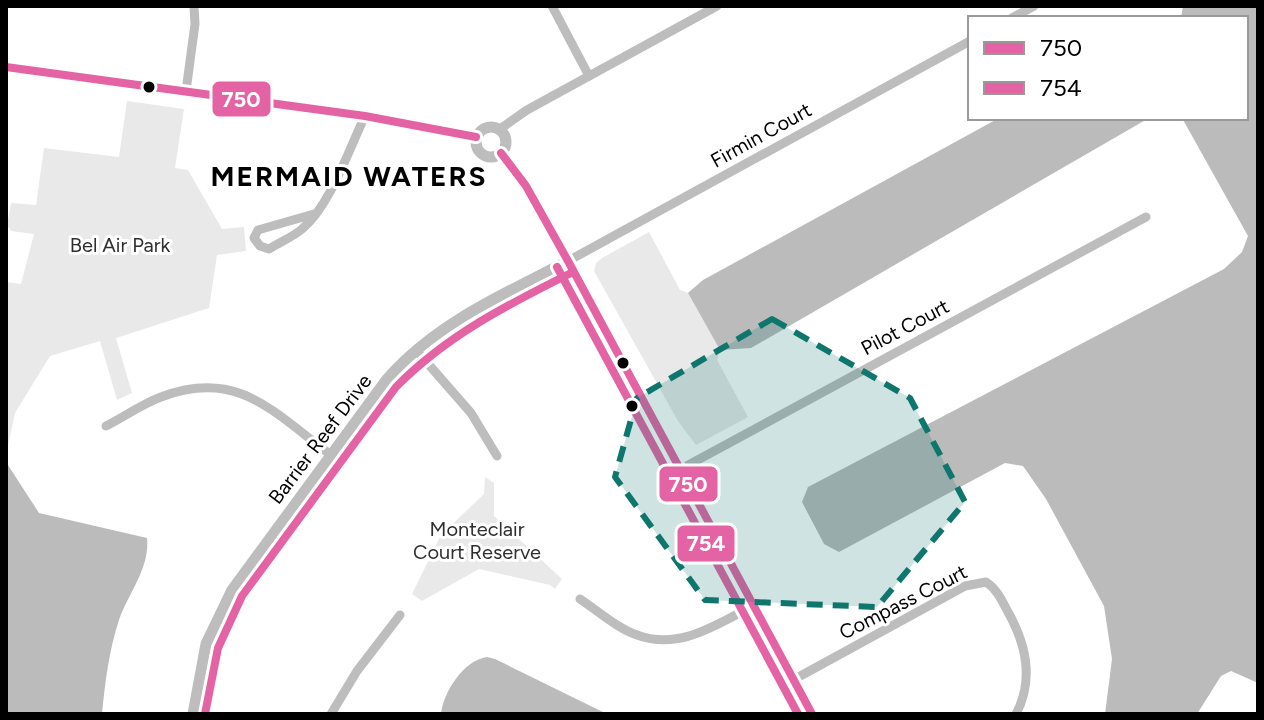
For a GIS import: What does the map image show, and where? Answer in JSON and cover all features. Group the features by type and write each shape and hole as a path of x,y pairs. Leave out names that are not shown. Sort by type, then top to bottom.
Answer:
{"street":[{"path":"186,91 195,24 194,6"},
{"path":"552,6 589,76"},
{"path":"476,137 487,127 500,129 527,110 717,6"},
{"path":"1016,16 1034,6"},
{"name":"Firmin Court","path":"568,261 968,42"},
{"path":"6,67 365,116 476,137"},
{"path":"314,214 258,230 254,238 260,246 269,249 303,228 314,214 324,199 365,116"},
{"path":"476,137 480,152 491,157 501,153 507,142 500,129"},
{"path":"501,153 526,186 568,261 812,714"},
{"name":"Pilot Court","path":"681,469 1146,217"},
{"name":"Barrier Reef Drive","path":"193,714 202,659 221,608 243,573 387,379 416,350 454,321 568,261"},
{"path":"416,350 471,413 497,456"},
{"path":"106,426 159,397 197,387 227,388 259,401 331,455"},
{"name":"Compass Court","path":"793,680 965,586 986,582 998,593 1022,641 1027,674 1016,714"},
{"path":"580,599 628,631 653,639 682,639 697,635 753,606"},
{"path":"331,714 357,671 400,615"}],"highlighted area":[{"path":"772,319 910,398 965,502 877,607 705,600 615,477 637,398"}],"green space":[{"name":"Bel Air Park","path":"127,101 184,109 175,168 188,170 222,229 244,227 246,251 217,255 209,308 116,338 132,393 117,400 100,341 50,356 15,413 6,455 6,282 21,284 34,234 11,231 7,225 11,203 36,205 44,148 119,157"},
{"path":"649,232 680,290 688,293 720,350 717,360 748,417 696,445 678,421 594,271 596,263 602,258"},
{"name":"Monteclair Court Reserve","path":"485,477 494,483 494,516 562,579 555,589 550,585 479,569 422,601 412,594 441,535 484,494"}],"shaded area":[{"path":"1183,6 1258,6 1258,683 1231,671 1221,676 1197,714 1105,714 1112,659 1104,606 1046,499 1023,466 1005,463 839,552 824,544 802,502 808,487 1224,269 1242,252 1248,236 1183,120 1248,120 1248,16 1181,16"},
{"path":"995,120 1146,120 751,348 720,350 688,293 703,280"},
{"path":"6,462 39,513 147,538 142,570 119,620 113,643 102,714 6,714"},
{"path":"487,657 607,714 441,714 456,678 470,664"}],"transit line":[{"name":"750","path":"6,67 365,116 476,137"},
{"name":"750","path":"501,153 526,186 568,261 812,714"},
{"name":"754","path":"557,267 798,714"},
{"name":"754","path":"205,714 218,648 242,596 396,387 458,336 573,272"}],"district":[{"name":"MERMAID WATERS","path":"349,176"}]}
